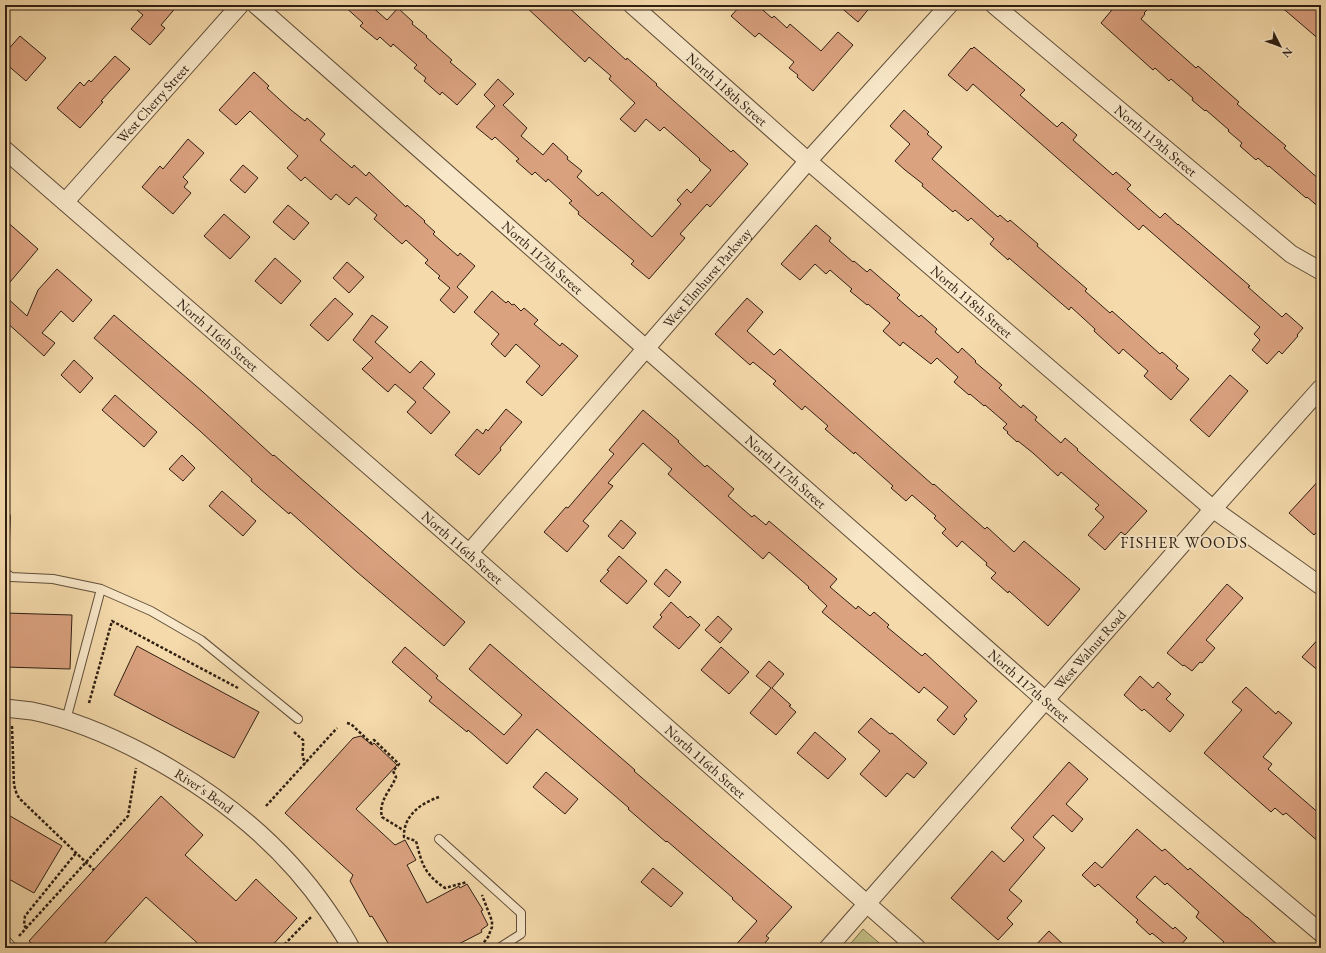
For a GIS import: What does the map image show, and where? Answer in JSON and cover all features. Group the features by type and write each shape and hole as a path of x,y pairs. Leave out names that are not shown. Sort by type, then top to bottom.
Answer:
{"street":[{"name":"West Cherry Street","path":"66,202 240,5"},
{"name":"North 117th Street","path":"256,5 1045,700 1321,933"},
{"name":"North 118th Street","path":"632,5 808,161 1213,509 1321,586"},
{"name":"West Elmhurst Parkway","path":"469,553 808,161 949,5"},
{"name":"North 119th Street","path":"994,5 1291,254 1321,271"},
{"name":"North 116th Street","path":"5,150 469,553 917,948"},
{"name":"West Walnut Road","path":"828,948 866,903 1321,388"},
{"name":"River's Bend","path":"9,709 32,711 66,720 96,731 132,747 198,785 228,806 261,834 288,860 317,895 351,948"}],"lane":[{"path":"5,516 5,538"},
{"path":"5,572 10,577 53,579 101,589 151,611 201,640 298,720"},
{"path":"66,720 101,589"},
{"path":"438,839 521,913 521,934 499,948"}],"path":[{"path":"89,703 112,621 239,689"},
{"path":"9,709 14,785 17,795 94,870"},
{"path":"347,723 351,724 371,743 374,740 399,764 393,771 396,777 383,798 381,813 382,817 403,830"},
{"path":"266,806 337,728"},
{"path":"292,730 303,740 303,760 306,763"},
{"path":"10,944 128,816 136,767 142,768"},
{"path":"439,797 426,802 415,810 407,821 403,830 404,837 416,841 424,869 436,882 445,888 466,882 473,884"},
{"path":"26,928 24,925 25,916 76,853"},
{"path":"476,948 488,937 492,927 492,921 479,889"},
{"path":"281,948 312,917 308,912"}],"shaded area":[{"path":"863,929 885,948 847,948"}],"building":[{"path":"131,5 178,5 161,25 165,28 150,45 131,29 143,15"},
{"path":"343,5 370,5 387,20 398,8 413,22 412,24 452,60 450,62 476,84 457,105 442,92 440,95 424,81 426,78 414,68 417,65 393,44 391,47 380,37 377,40 360,26 363,23"},
{"path":"524,5 566,5 626,60 627,58 657,84 656,85 731,152 733,150 748,164 710,207 707,204 680,234 685,238 649,279 631,264 634,261 578,214 579,212 569,203 572,201 548,179 546,182 535,172 532,175 516,161 519,159 495,137 492,140 476,127 495,106 484,95 498,79 514,94 503,105 527,128 521,136 543,155 553,143 568,157 567,159 582,171 577,177 598,196 602,192 652,237 681,204 677,200 687,189 691,193 711,170 664,127 660,131 646,119 635,132 620,119 635,103 609,79 611,76 589,57 585,62"},
{"path":"741,5 757,5 772,18 774,16 787,28 790,24 821,51 838,32 853,45 813,91 789,68 794,62 759,33 755,37 731,16"},
{"path":"838,5 872,5 858,22"},
{"path":"1116,5 1152,5 1144,13 1145,14 1141,19 1196,68 1198,66 1239,102 1237,104 1286,146 1284,148 1321,181 1321,209 1269,166 1268,167 1258,158 1256,160 1240,146 1242,143 1228,131 1229,130 1192,100 1193,98 1171,79 1169,81 1155,68 1153,70 1101,23"},
{"path":"1279,5 1321,5 1321,41"},
{"path":"20,36 46,58 26,81 5,63 5,53"},
{"path":"974,47 1025,90 1020,95 1057,127 1062,122 1077,135 1073,140 1113,175 1116,172 1131,185 1127,189 1160,218 1165,213 1250,286 1248,287 1282,317 1286,313 1303,328 1282,354 1279,351 1267,364 1252,350 1260,340 1254,334 1260,327 1143,225 1139,230 973,84 967,91 948,75 971,48 972,49"},
{"path":"115,56 130,69 101,101 103,102 80,128 57,108 80,82 84,86 89,80 91,82"},
{"path":"254,72 269,86 267,88 291,110 305,121 307,118 325,134 320,140 352,168 354,165 366,176 369,172 406,207 407,205 425,221 424,222 435,232 433,234 458,256 460,253 475,266 457,287 468,297 454,313 440,300 450,288 438,278 440,276 425,263 428,260 406,240 402,244 374,219 377,215 356,197 349,205 336,194 331,200 305,177 301,181 287,168 298,156 250,111 236,125 219,110"},
{"path":"904,110 929,132 927,134 942,147 932,159 998,217 1000,215 1008,222 1010,220 1038,244 1037,246 1087,289 1085,291 1110,313 1112,311 1160,354 1162,352 1178,366 1176,368 1189,379 1171,400 1144,376 1148,371 1123,349 1119,354 1071,307 1069,310 1009,258 1008,260 990,244 994,239 971,218 968,221 955,210 953,212 922,186 923,184 895,161 910,144 890,126"},
{"path":"188,139 204,153 183,177 188,182 184,187 191,193 173,214 142,187 160,166 163,169"},
{"path":"243,165 258,178 245,193 230,180"},
{"path":"288,205 309,223 294,240 273,222"},
{"path":"224,214 250,237 230,259 204,236"},
{"path":"5,220 38,249 5,288"},
{"path":"816,225 831,238 829,241 853,262 854,261 867,272 870,269 900,295 897,298 919,317 921,315 937,329 935,332 958,353 962,348 976,361 975,362 1002,385 999,388 1021,408 1023,405 1037,417 1035,420 1061,443 1065,438 1147,511 1125,535 1121,532 1105,550 1088,535 1104,517 1095,509 1099,505 1061,472 1058,476 1033,453 1007,433 1008,432 1003,428 1007,424 985,405 984,406 970,394 969,395 954,382 958,377 937,358 931,364 903,342 900,346 883,331 890,323 850,291 852,289 830,270 826,274 815,264 800,280 781,264"},
{"path":"275,258 301,281 281,304 255,281"},
{"path":"347,262 364,277 349,293 333,278"},
{"path":"57,269 92,300 73,322 61,311 42,333 55,343 44,356 5,321 5,296 27,316 38,290"},
{"path":"492,291 506,303 508,301 512,305 514,304 521,311 524,308 538,320 534,324 560,346 562,343 578,356 542,396 526,382 540,366 516,344 505,357 491,344 499,334 474,312"},
{"path":"335,298 353,314 328,341 310,325"},
{"path":"747,298 763,312 747,331 774,355 780,349 933,485 934,484 985,529 987,527 1014,552 1024,541 1080,589 1048,626 1009,591 1008,593 991,578 996,573 962,541 957,547 942,533 946,529 934,518 936,516 912,495 906,501 891,488 893,486 855,452 854,454 825,429 828,426 805,406 802,410 773,384 776,381 753,362 750,365 715,334"},
{"path":"114,315 203,392 273,456 274,455 465,622 444,646 357,572 290,512 289,514 251,481 252,479 200,431 94,338"},
{"path":"372,315 388,327 375,342 410,373 421,361 435,374 423,388 450,412 431,434 407,412 416,402 395,384 388,392 362,369 373,358 353,340"},
{"path":"74,360 93,378 80,393 61,375"},
{"path":"1230,375 1248,391 1209,437 1190,420"},
{"path":"115,395 157,432 144,447 102,410"},
{"path":"506,409 522,422 500,448 501,450 479,475 455,455 477,429 483,434 486,429 488,431"},
{"path":"643,410 679,441 678,442 705,467 707,465 734,489 728,496 752,517 754,515 766,525 769,521 837,579 830,587 856,609 858,606 870,616 874,612 889,625 887,627 922,656 925,653 977,701 964,716 967,719 954,735 937,720 948,707 924,687 919,693 822,612 827,606 808,588 809,587 769,552 763,559 668,474 672,469 643,443 608,483 613,486 583,521 589,526 567,552 544,532 566,507 568,508 614,454 609,450"},
{"path":"182,455 195,468 183,481 169,469"},
{"path":"1321,478 1321,527 1314,535 1289,513"},
{"path":"222,491 256,521 243,536 209,506"},
{"path":"621,520 636,533 623,549 608,536"},
{"path":"619,556 647,581 627,604 600,581"},
{"path":"666,569 681,582 669,597 654,584"},
{"path":"1227,584 1243,598 1206,640 1215,648 1202,663 1200,662 1192,671 1184,665 1183,666 1167,653"},
{"path":"671,602 688,618 690,616 700,625 679,649 653,627 662,617 660,615"},
{"path":"5,613 72,615 70,669 5,667"},
{"path":"718,616 732,629 720,643 705,630"},
{"path":"1321,636 1321,673 1302,657"},
{"path":"490,644 635,770 634,771 792,907 766,936 769,938 761,948 733,948 757,921 732,899 733,898 667,841 666,842 537,729 507,764 468,730 467,732 429,701 432,697 392,662 405,647 438,676 436,678 504,735 522,715 469,669"},
{"path":"137,646 259,712 234,758 114,695"},
{"path":"721,647 749,672 729,694 701,670"},
{"path":"769,661 784,674 772,688 791,705 789,706 796,712 776,735 750,713 771,688 756,676"},
{"path":"1140,676 1153,688 1158,682 1171,694 1166,699 1184,715 1170,732 1144,709 1142,711 1124,695"},
{"path":"1246,687 1276,714 1278,711 1292,723 1263,757 1272,764 1268,769 1321,815 1321,844 1286,813 1283,815 1275,808 1271,812 1204,753 1242,710 1232,702"},
{"path":"871,718 890,734 892,733 927,763 914,778 907,773 886,797 860,774 880,751 858,732"},
{"path":"815,732 846,759 828,779 797,753"},
{"path":"361,736 372,745 374,743 397,765 356,809 395,845 405,840 416,860 407,865 427,903 459,886 460,888 467,884 483,910 481,911 488,925 481,930 482,932 451,948 391,948 372,916 370,917 350,881 353,875 285,813 353,738"},
{"path":"1069,762 1088,779 1066,804 1083,819 1072,832 1053,815 1033,837 1045,848 1009,890 1022,901 1007,918 1013,924 998,940 951,898 992,851 1004,862 1024,840 1011,828"},
{"path":"546,772 578,799 565,814 533,787"},
{"path":"161,796 203,835 185,855 236,901 256,879 297,918 270,948 203,948 146,897 100,948 37,948 29,941"},
{"path":"5,813 62,846 34,893 5,877"},
{"path":"1137,829 1162,851 1165,849 1188,870 1190,868 1281,948 1219,948 1224,942 1196,917 1199,912 1167,883 1165,885 1155,876 1136,897 1173,929 1175,927 1187,938 1178,948 1170,948 1152,933 1150,935 1136,922 1138,920 1098,884 1095,887 1082,875 1095,862 1102,868"},
{"path":"653,868 683,893 671,907 641,882"},
{"path":"1049,931 1067,948 1033,948"}],"district":[{"name":"FISHER WOODS","path":"1184,542"}]}
